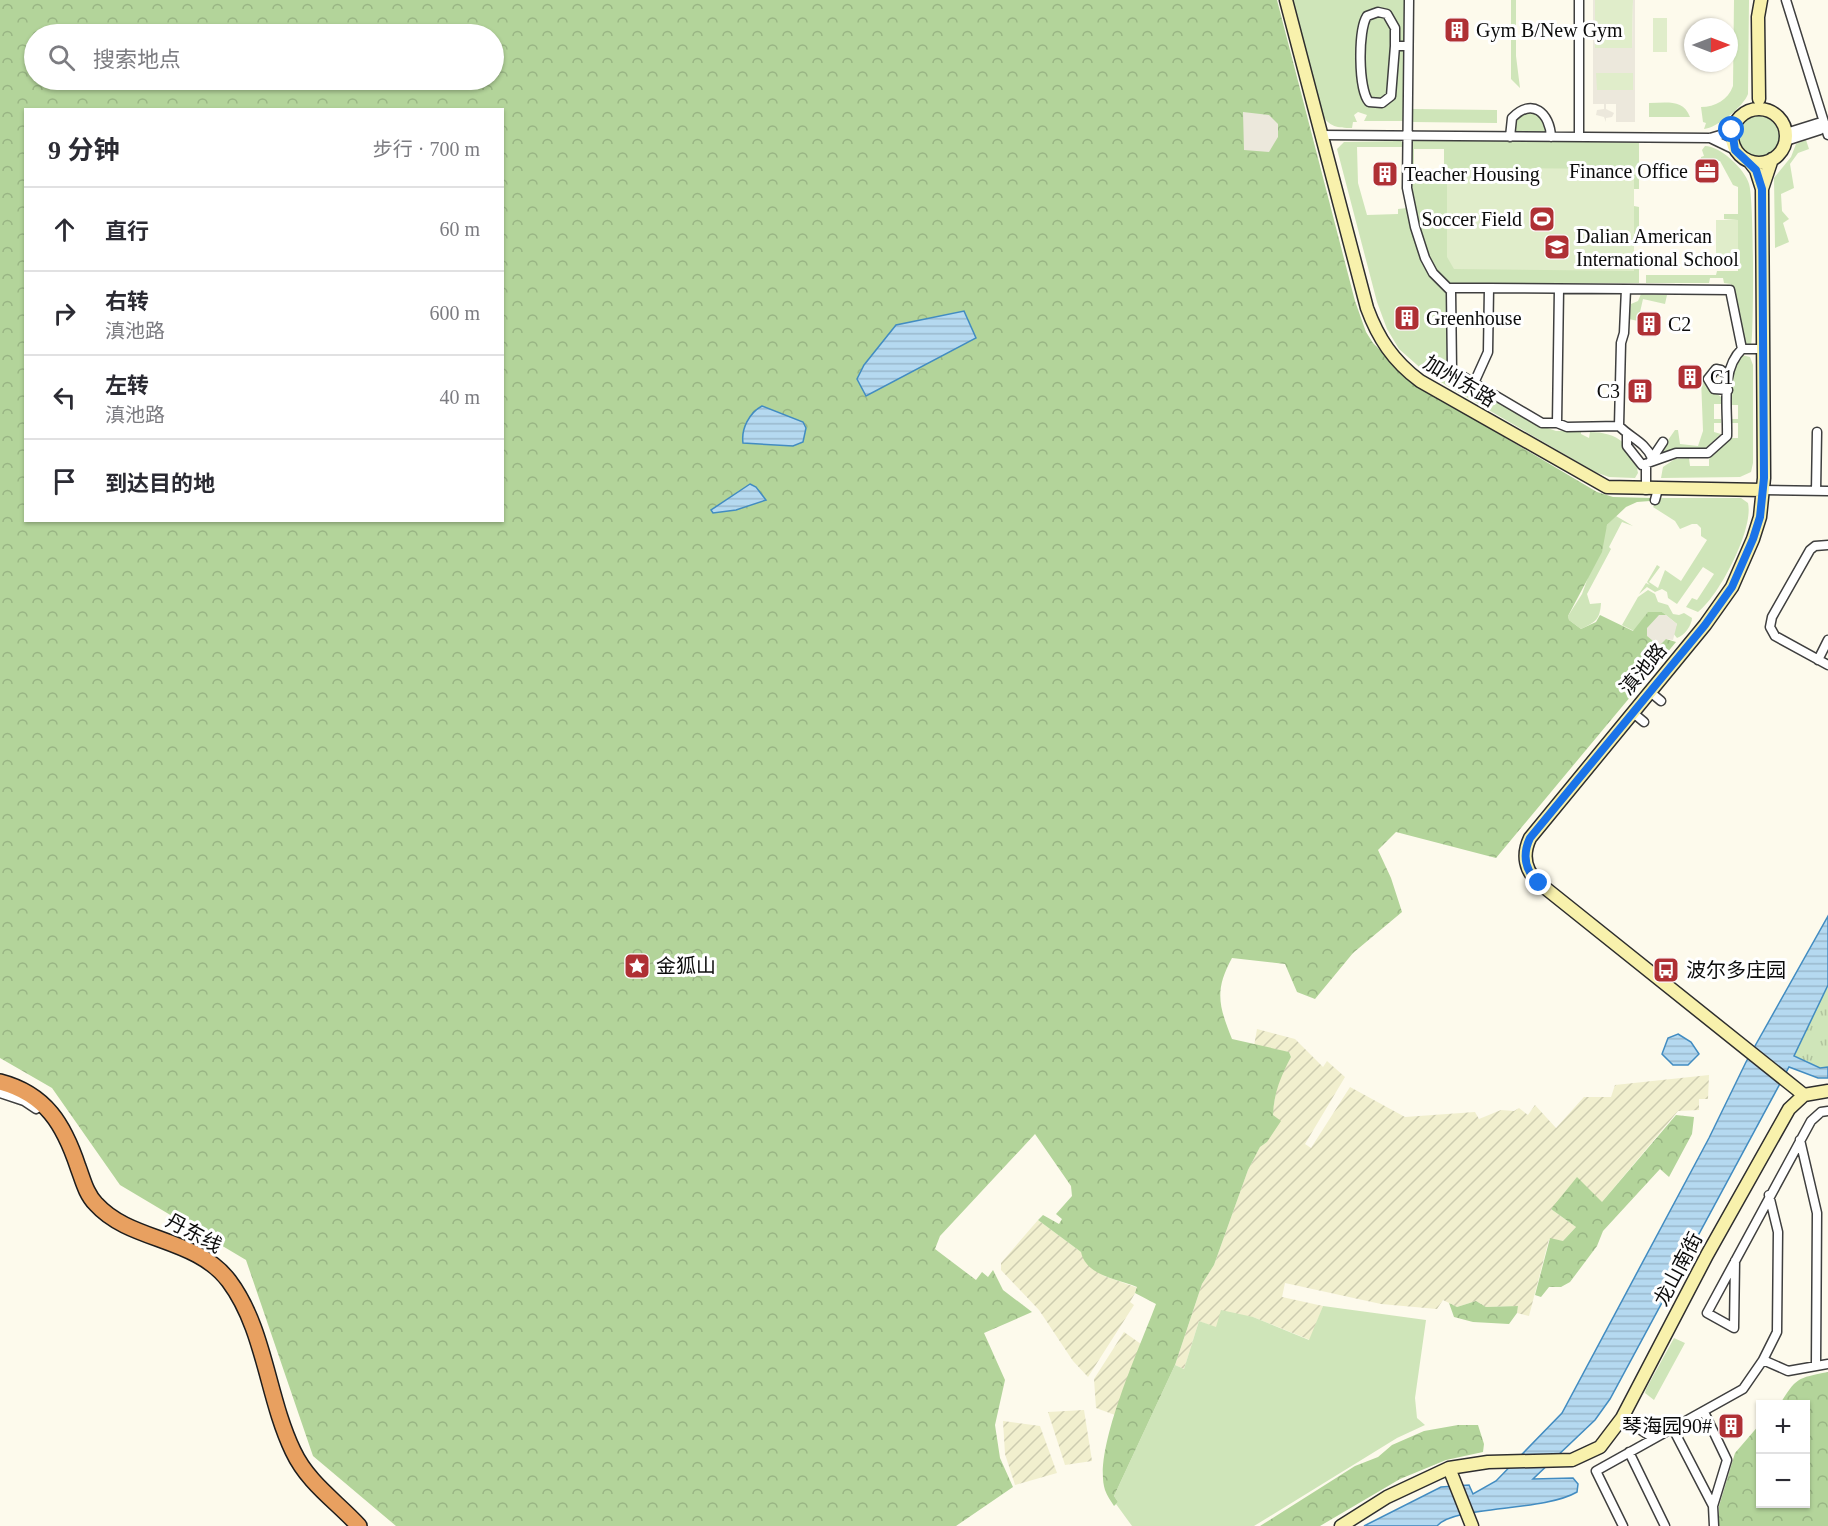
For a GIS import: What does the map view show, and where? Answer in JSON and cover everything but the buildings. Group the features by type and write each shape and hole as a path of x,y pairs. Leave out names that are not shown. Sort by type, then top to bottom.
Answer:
{"highway":[{"name":"丹东线","path":"0,1082 21,1088 44,1103 65,1131 85,1187 96,1204 125,1224 202,1257 230,1282 250,1323 293,1451 312,1481 359,1526"}],"street":[{"name":"加州东路","path":"1286,0 1367,308 1375,330 1392,356 1420,381 1598,484 1617,489 1653,493 1762,490"},
{"path":"1409,0 1407,188 1415,226 1433,273 1450,288 1730,290 1742,349"},
{"path":"1579,0 1579,137"},
{"path":"1321,135 1710,138 1720,135 1759,99 1758,17 1761,0"},
{"path":"1786,1 1828,135"},
{"path":"1382,12 1390,17 1395,28 1395,46 1391,96 1382,103 1369,102 1362,90 1362,27 1367,16 1382,12"},
{"path":"1395,46 1408,46"},
{"path":"1749,161 1758,163 1773,159 1782,151 1786,137 1779,117 1759,99"},
{"path":"1510,137 1512,118 1530,108 1542,112 1547,117 1551,137"},
{"path":"1749,110 1771,111"},
{"path":"1786,137 1818,123 1826,124"},
{"path":"1734,124 1731,136 1735,150"},
{"path":"1710,138 1735,150 1749,161 1756,170 1762,189"},
{"path":"1762,189 1773,159"},
{"name":"滇池路","path":"1762,189 1762,490 1753,539 1732,587 1650,692 1530,838 1525,851 1528,868 1539,883 1803,1095"},
{"path":"1450,288 1451,366 1455,373 1542,423 1557,423 1567,427 1619,426"},
{"path":"1474,383 1488,352 1489,288"},
{"path":"1557,423 1558,289"},
{"path":"1626,289 1624,333 1621,343 1619,426 1627,435 1639,440 1650,462 1653,493"},
{"path":"1627,435 1627,446 1637,462 1650,462 1676,453 1708,453 1727,436 1728,376 1733,358 1742,349 1763,349"},
{"path":"1728,376 1719,369 1713,371 1708,379 1714,389 1728,390"},
{"path":"1816,491 1817,432"},
{"path":"1650,462 1663,442"},
{"path":"1762,490 1828,491"},
{"path":"1828,545 1815,546 1810,550 1770,623 1770,631 1775,636 1828,665"},
{"path":"1818,660 1828,640"},
{"path":"1650,692 1661,701"},
{"path":"1632,712 1644,722"},
{"path":"1803,1095 1828,1087"},
{"path":"0,1093 24,1101 36,1109 44,1103"},
{"name":"龙山南街","path":"1449,1468 1494,1461 1559,1460 1583,1457 1595,1451 1611,1435 1789,1109 1803,1095"},
{"path":"1735,1261 1734,1328 1707,1313 1810,1121 1821,1112 1828,1111"},
{"path":"1800,1140 1817,1213 1816,1364"},
{"path":"1623,1526 1596,1471 1743,1389 1763,1360 1777,1332 1778,1232 1769,1196"},
{"path":"1763,1360 1788,1371 1816,1364 1828,1364"},
{"path":"1704,1412 1727,1460 1713,1506 1714,1526"},
{"path":"1622,1418 1653,1438"},
{"path":"1672,1427 1713,1506"},
{"path":"1629,1452 1665,1526"},
{"path":"1341,1526 1387,1497 1449,1468 1471,1523"}],"shaded area":[{"path":"1593,0 1595,0 1595,48 1632,48 1633,0 1635,0 1635,122 1616,122 1616,104 1606,104 1606,109 1614,113 1612,117 1606,118 1606,122 1604,117 1596,115 1597,110 1604,109 1604,104 1593,104","holes":["1596,73 1633,73 1633,90 1597,90"]},
{"path":"1243,112 1269,115 1278,124 1278,137 1269,152 1244,150"},
{"path":"1659,615 1666,615 1677,624 1673,640 1666,639 1659,646 1647,636 1647,628"},
{"path":"1257,1029 1295,1039 1323,1067 1327,1061 1345,1077 1305,1144 1311,1148 1350,1087 1405,1117 1475,1112 1479,1119 1501,1110 1514,1111 1519,1108 1528,1115 1535,1105 1556,1128 1584,1097 1611,1097 1615,1085 1709,1075 1708,1099 1699,1099 1699,1110 1678,1111 1602,1202 1551,1209 1576,1227 1563,1241 1549,1239 1529,1316 1517,1313 1518,1306 1486,1307 1476,1301 1457,1307 1443,1300 1437,1309 1381,1304 1285,1283 1282,1297 1323,1306 1310,1340 1253,1317 1216,1328 1199,1321 1184,1369 1175,1365 1202,1284 1214,1265 1248,1170 1260,1147 1267,1142 1278,1081 1291,1057 1289,1052 1254,1046"},
{"path":"1038,1220 1081,1252 1104,1276 1138,1288 1130,1302 1134,1305 1088,1377 1073,1361 1039,1310 1001,1270 1001,1263"},
{"path":"1124,1332 1141,1344 1115,1415 1096,1408 1094,1379"},
{"path":"1084,1410 1092,1461 1065,1465 1048,1412"},
{"path":"1003,1421 1040,1426 1057,1473 1015,1485 1005,1454"}],"green space":[{"path":"0,0 1277,0 1355,301 1366,332 1373,343 1413,383 1597,492 1613,497 1652,498 1650,501 1637,502 1626,507 1607,525 1602,552 1568,616 1569,620 1581,629 1596,622 1600,615 1633,631 1648,612 1662,612 1666,615 1659,615 1666,639 1676,642 1496,858 1396,832 1378,850 1391,878 1402,912 1353,953 1315,999 1297,992 1285,964 1232,958 1223,980 1220,998 1232,1039 1289,1052 1291,1057 1276,1092 1273,1115 1281,1121 1267,1142 1260,1147 1248,1170 1214,1265 1202,1284 1175,1365 1114,1496 1118,1502 1114,1506 1105,1490 1103,1472 1105,1450 1120,1397 1156,1304 1135,1293 1137,1287 1096,1272 1084,1260 1081,1252 1038,1220 1043,1215 1059,1224 1062,1219 1056,1214 1072,1196 1071,1186 1035,1134 940,1236 935,1249 976,1280 982,1272 988,1277 993,1270 1003,1290 1032,1312 984,1333 1005,1380 995,1425 1000,1458 1013,1487 956,1526 396,1526 313,1456 246,1260 120,1185 52,1088 0,1058"},
{"path":"1291,0 1406,0 1405,121 1364,121 1367,115 1358,112 1354,115 1357,122 1353,122 1352,128 1347,128 1334,126 1324,118 1321,114"},
{"path":"1511,0 1516,0 1516,56 1520,88 1511,79"},
{"path":"1595,0 1633,0 1632,48 1595,48"},
{"path":"1734,0 1749,0 1748,94 1729,116 1716,125 1704,129 1706,123 1703,122 1701,107 1720,102 1728,95 1733,86 1733,72 1738,72 1738,18 1734,18"},
{"path":"1653,18 1667,18 1667,52 1653,52"},
{"path":"1596,72 1633,73 1633,90 1596,90"},
{"path":"1649,103 1674,103 1683,107 1690,117 1649,117"},
{"path":"1413,109 1497,110 1497,123 1413,122"},
{"path":"1523,110 1542,113 1551,137 1510,137 1510,124"},
{"path":"1759,113 1774,120 1781,135 1774,150 1759,157 1744,150 1737,135 1744,120"},
{"path":"1411,140 1639,141 1639,189 1634,189 1634,206 1639,207 1639,234 1634,234 1634,252 1639,253 1639,283 1449,284 1435,272 1422,244 1414,208","holes":["1414,149 1444,149 1444,169 1441,173 1414,173"]},
{"path":"1806,140 1809,149 1798,153 1790,164 1794,188 1781,194 1782,211 1789,219 1783,223 1789,242 1775,248 1774,178 1791,157 1796,144"},
{"path":"1401,141 1405,147 1357,147 1358,183 1367,215 1398,214 1398,209 1407,208 1417,244 1448,288 1449,365 1536,424 1556,431 1581,431 1581,434 1589,438 1590,432 1608,434 1623,442 1636,463 1638,473 1635,478 1609,477 1595,472 1425,372 1399,349 1387,329 1377,302 1337,149 1344,142"},
{"path":"1705,146 1718,150 1731,159 1743,172 1749,184 1753,265 1751,346 1743,343 1731,284 1724,283 1723,278 1710,278 1709,283 1646,283 1646,275 1716,275 1717,271 1738,271 1738,220 1724,219 1724,214 1738,214 1738,187 1733,185 1720,161 1701,161 1701,157 1704,156 1702,150"},
{"path":"1461,168 1634,169 1634,271 1454,269 1447,257 1447,181 1449,174"},
{"path":"1716,220 1738,220 1738,263 1716,263"},
{"path":"1641,294 1667,295 1665,304 1643,299 1638,321 1629,319 1631,304 1638,301"},
{"path":"1742,355 1750,357 1753,365 1753,463 1751,472 1740,477 1661,478 1663,467 1675,459 1689,458 1690,466 1709,466 1709,459 1731,438 1738,438 1738,423 1731,423 1731,419 1738,419 1738,405 1731,405 1731,385 1734,365"},
{"path":"1704,375 1709,388 1721,397 1721,404 1714,404 1714,419 1721,419 1721,423 1714,423 1714,432 1721,434 1705,449 1672,449 1661,455 1659,453 1675,430 1678,430 1680,444 1698,446 1703,431 1701,378"},
{"path":"1660,498 1741,498 1748,503 1746,529 1733,561 1716,592 1698,612 1686,607 1692,598 1697,600 1714,574 1703,567 1677,604 1668,598 1667,592 1662,589 1655,592 1647,587 1639,594 1646,583 1650,585 1647,582 1657,565 1660,567 1649,582 1658,588 1665,570 1681,581 1707,540 1701,536 1701,528 1697,524 1680,529 1675,521 1653,507"},
{"path":"1616,516 1633,526 1622,522 1609,547 1611,549 1587,594 1590,604 1601,603 1600,613 1594,622 1581,629 1569,620 1568,616 1582,594 1607,525"},
{"path":"1648,590 1655,594 1658,602 1668,605 1673,614 1684,613 1692,618 1689,627 1682,635 1677,638 1673,633 1677,624 1662,612 1648,613 1634,631 1622,625 1638,597"},
{"path":"1828,985 1828,1067 1820,1068 1794,1056"},
{"path":"1676,1115 1694,1117 1692,1134 1669,1177 1660,1169 1603,1231 1597,1246 1570,1282 1561,1287 1549,1287 1541,1297 1535,1295 1550,1238 1563,1241 1576,1227 1551,1209 1577,1177 1602,1202"},
{"path":"1476,1301 1486,1307 1518,1306 1517,1313 1509,1324 1473,1322 1454,1317 1449,1303 1457,1307"},
{"path":"1323,1306 1426,1320 1415,1398 1417,1418 1425,1425 1397,1438 1254,1526 1132,1526 1116,1504 1118,1502 1114,1496 1175,1365 1184,1369 1199,1321 1216,1327 1221,1310 1253,1317 1309,1340"},
{"path":"1674,1338 1685,1343 1654,1400 1645,1393 1646,1389"},
{"path":"1828,1372 1828,1526 1719,1526 1719,1506 1735,1453 1756,1429 1756,1508 1810,1508 1810,1400 1783,1400 1798,1380"},
{"path":"1458,1425 1478,1425 1484,1444 1483,1452 1446,1460 1400,1479 1320,1526 1260,1526 1355,1466 1378,1457 1392,1445 1424,1431"}],"water":[{"path":"964,311 976,338 866,396 857,379 864,365 896,325"},
{"path":"762,406 803,422 806,428 803,442 793,446 743,443 743,432 747,422"},
{"path":"750,484 756,487 766,500 736,510 713,513 711,510"},
{"path":"1828,916 1828,985 1794,1056 1820,1068 1828,1067 1828,1078 1818,1078 1789,1067 1610,1399 1595,1420 1533,1479 1573,1478 1578,1484 1577,1492 1543,1503 1462,1515 1447,1519 1437,1526 1364,1526 1441,1487 1469,1485 1473,1494 1496,1481 1562,1413 1709,1138 1746,1062"},
{"path":"1678,1034 1691,1042 1699,1054 1688,1065 1673,1065 1662,1054 1668,1038"}],"place":[{"name":"Gym B/New Gym","path":"1457,30"},
{"name":"Finance Office","path":"1707,171"},
{"name":"Teacher Housing","path":"1385,174"},
{"name":"Soccer Field","path":"1542,219"},
{"name":"Dalian American International School","path":"1557,247"},
{"name":"Greenhouse","path":"1407,318"},
{"name":"C2","path":"1649,324"},
{"name":"C1","path":"1690,377"},
{"name":"C3","path":"1640,391"},
{"name":"金狐山","path":"637,966"},
{"name":"波尔多庄园","path":"1666,970"},
{"name":"琴海园90#","path":"1731,1426"}],"route":[{"path":"1539,883 1533,878 1526,863 1525,851 1530,838 1717,609 1746,561 1760,517 1764,478 1762,189 1756,170 1735,150 1731,136 1732,130"}]}
